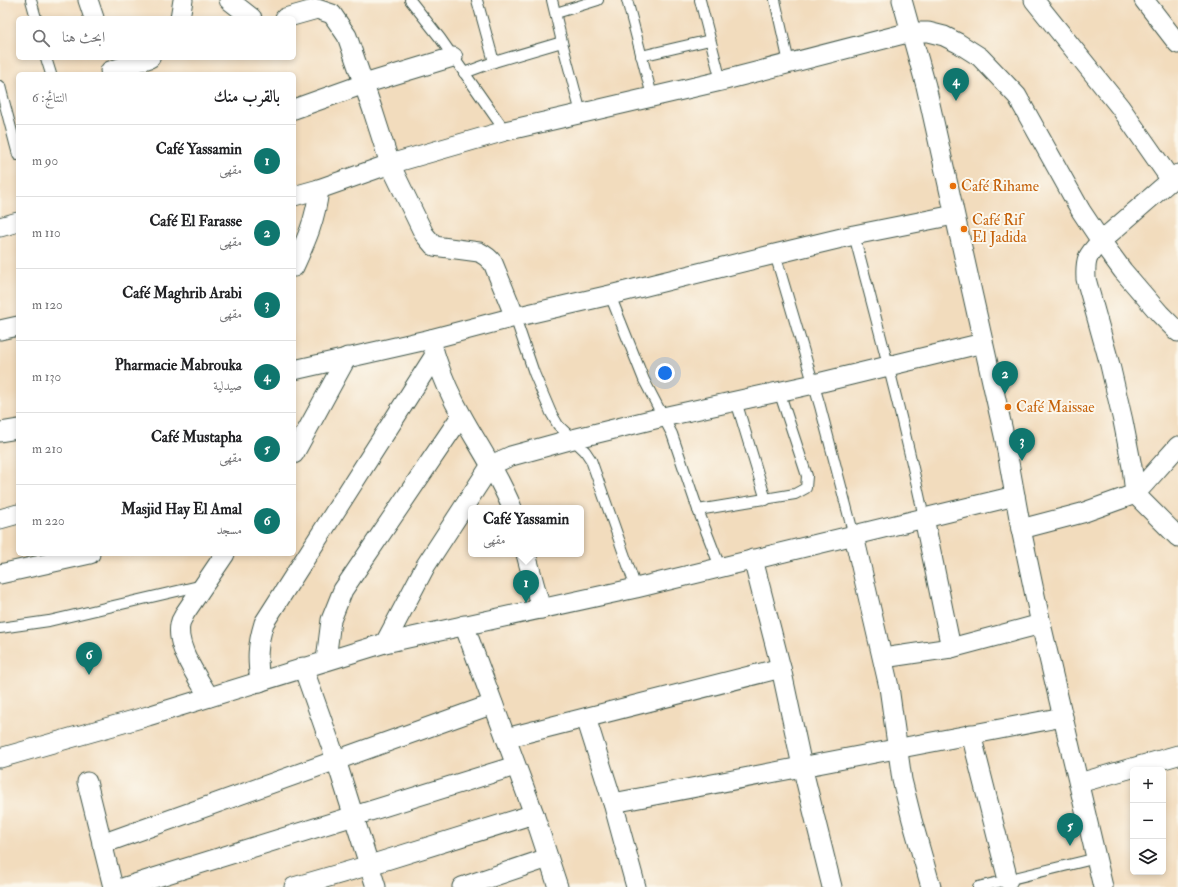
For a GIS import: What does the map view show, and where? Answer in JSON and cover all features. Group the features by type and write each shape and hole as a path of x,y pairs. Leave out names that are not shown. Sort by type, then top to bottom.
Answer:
{"street":[{"path":"88,0 93,16"},
{"path":"180,16 183,0"},
{"path":"229,0 249,16"},
{"path":"902,0 926,86 1005,440 1021,529 1041,624 1103,887"},
{"path":"1034,0 1174,177 1101,241 1092,251 1087,259 1086,279 1110,365 1123,421 1132,467 1135,494 1178,537"},
{"path":"1144,0 1178,44"},
{"path":"292,16 317,9 332,14 346,36 364,84 390,164 424,234 434,246 479,252 490,259 515,317"},
{"path":"296,195 390,164 505,131 721,81 789,62 910,32 928,32 944,36 980,57 1017,96 1081,211 1101,241 1123,271 1160,314 1178,332"},
{"path":"109,68 142,60"},
{"path":"296,108 364,84 459,65"},
{"path":"296,263 314,219 319,189"},
{"path":"296,370 347,357 433,347 515,317 854,235 954,215"},
{"path":"0,227 16,223"},
{"path":"0,330 16,326"},
{"path":"386,643 426,565 491,465 511,456 573,439 663,417 814,384 983,343"},
{"path":"433,347 441,372 462,416 499,478 511,505"},
{"path":"260,682 257,658 259,640 264,623 433,347"},
{"path":"296,449 347,357"},
{"path":"326,660 331,620 344,590 462,416"},
{"path":"1021,529 1082,512 1135,494 1178,446"},
{"path":"0,758 260,682 303,667 386,643 636,588 1015,496"},
{"path":"0,519 16,515"},
{"path":"924,518 951,648"},
{"path":"854,536 883,658 894,714 902,780 931,887"},
{"path":"0,574 81,556"},
{"path":"209,697 185,654 179,633 180,622 224,556"},
{"path":"527,557 541,609"},
{"path":"753,559 781,668 802,766 832,887"},
{"path":"883,658 951,648 1041,624"},
{"path":"464,625 534,814 558,887"},
{"path":"303,667 336,760 376,887"},
{"path":"506,738 781,668"},
{"path":"102,844 493,704"},
{"path":"613,803 1063,717"},
{"path":"586,718 613,803 636,887"},
{"path":"971,734 1008,880"},
{"path":"1079,783 1178,755"},
{"path":"125,887 515,766"},
{"path":"87,782 113,887"},
{"path":"294,887 534,814"},
{"path":"462,887 548,858"}],"lane":[{"path":"31,0 35,16"},
{"path":"410,0 426,19 505,131"},
{"path":"477,0 494,62"},
{"path":"552,0 581,113"},
{"path":"556,13 598,0"},
{"path":"627,0 652,96"},
{"path":"700,0 721,81"},
{"path":"775,0 789,62"},
{"path":"641,56 710,40"},
{"path":"459,65 494,62 562,42"},
{"path":"46,60 50,72"},
{"path":"0,86 16,147"},
{"path":"854,235 889,365 912,458 924,518"},
{"path":"775,254 814,384 854,536"},
{"path":"610,295 644,380 672,434 698,510 720,567"},
{"path":"515,317 534,374 551,413 558,425 585,451 591,460 636,588"},
{"path":"698,510 766,500 795,494 806,488 807,476 779,391"},
{"path":"736,401 766,500"},
{"path":"0,628 48,621 203,585"},
{"path":"978,887 1097,858"}],"place":[{"name":"Pharmacie Mabrouka","path":"956,101"},
{"name":"Café Rihame","path":"953,186"},
{"name":"Café Rif El Jadida","path":"964,229"},
{"name":"Café El Farasse","path":"1005,394"},
{"name":"Café Maissae","path":"1008,407"},
{"name":"Café Maghrib Arabi","path":"1022,461"},
{"name":"Café Yassamin","path":"526,603"},
{"name":"Masjid Hay El Amal","path":"89,675"},
{"name":"Café Mustapha","path":"1070,846"}]}
